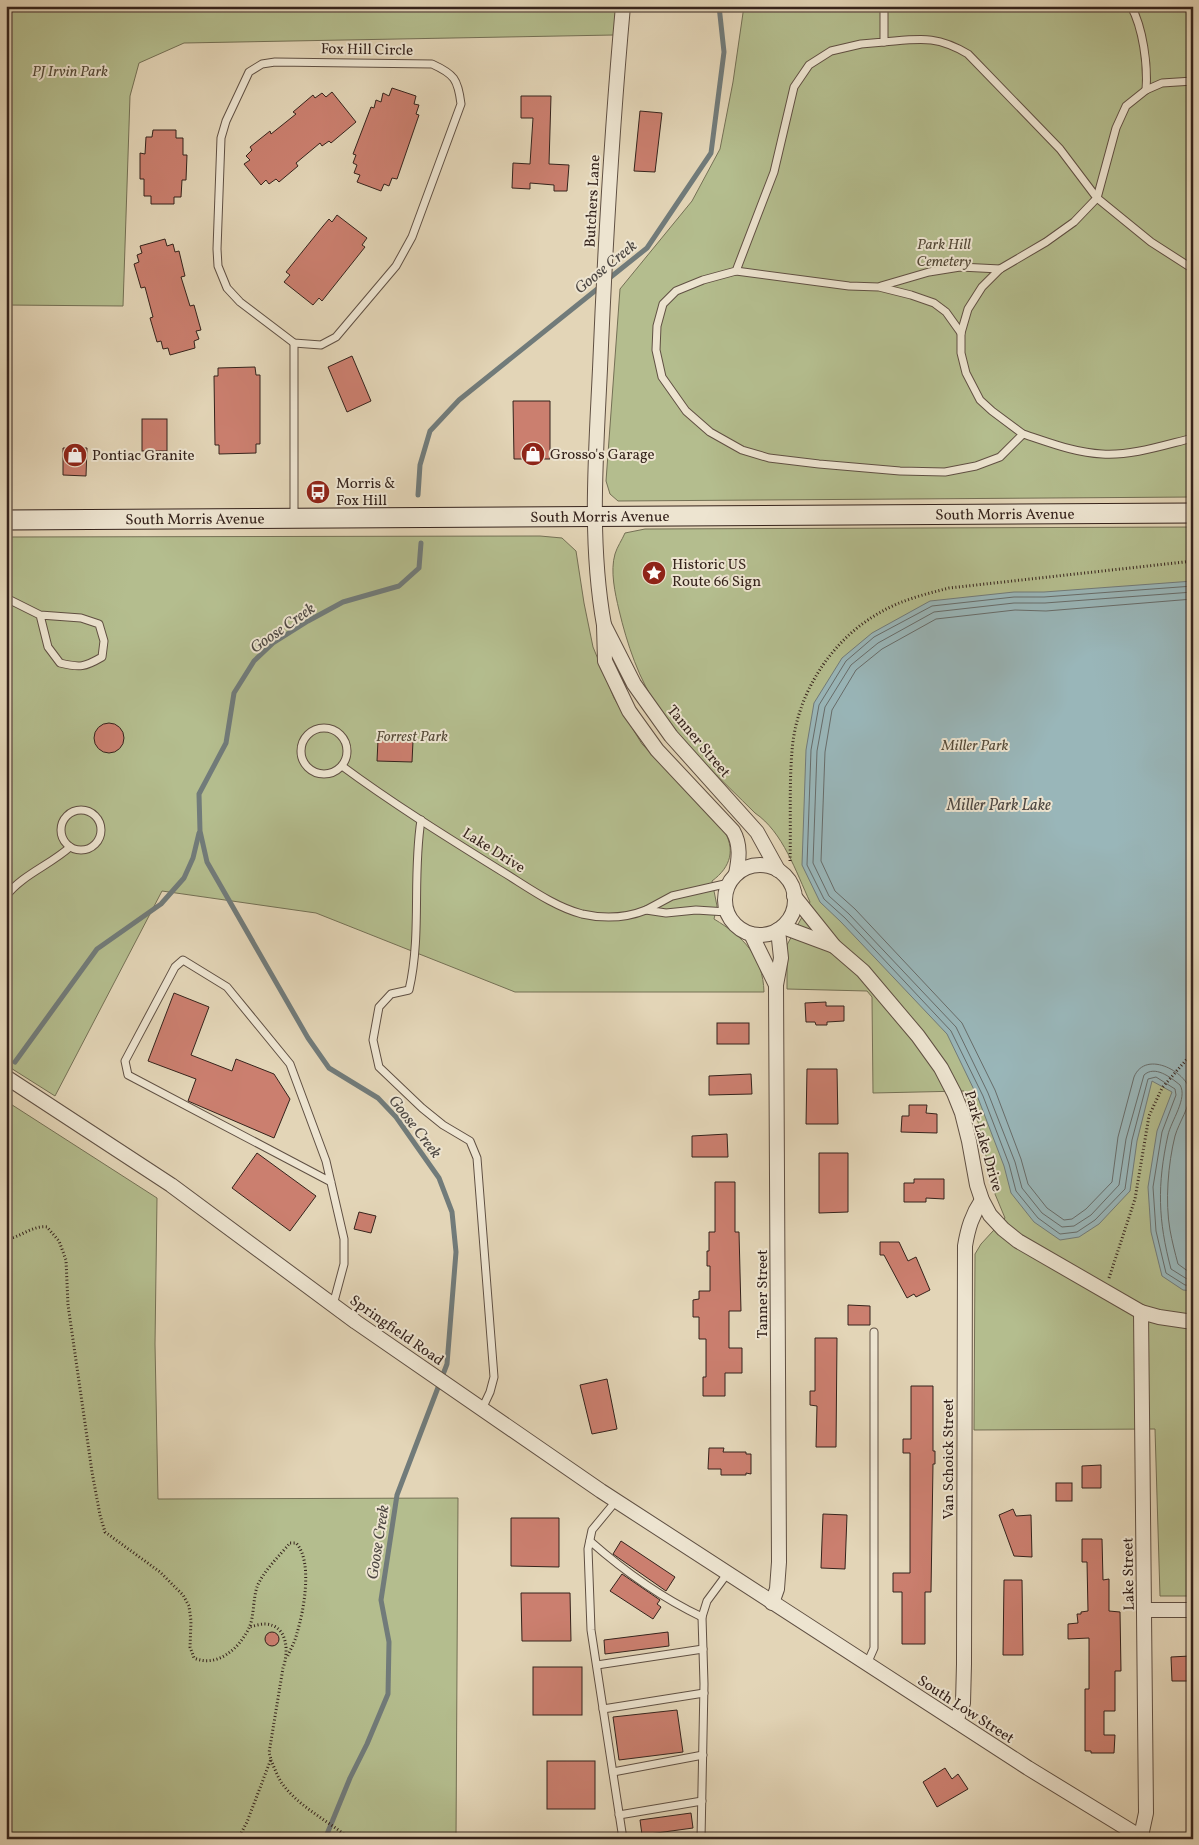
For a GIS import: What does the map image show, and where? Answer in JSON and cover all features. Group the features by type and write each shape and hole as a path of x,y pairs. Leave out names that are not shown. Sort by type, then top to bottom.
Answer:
{"main road":[{"name":"South Morris Avenue","path":"6,520 1193,513"}],"street":[{"name":"Butchers Lane","path":"594,517 611,146 623,6"},
{"name":"Tanner Street","path":"594,517 598,586 604,625 605,661 629,711 656,750 733,831 738,841 739,860 732,879"},
{"name":"Tanner Street","path":"604,625 634,684 671,736 756,832 784,868"},
{"path":"756,865 784,868 786,877 792,886 794,896 793,912 781,928 770,934 751,934 741,930 732,922 727,912 725,897 732,879 745,868 756,865"},
{"name":"Park Lake Drive","path":"794,896 834,946 863,971 918,1036 941,1068 962,1114 982,1200 990,1215 1002,1229 1018,1241 1141,1312 1159,1317 1193,1322"},
{"name":"Tanner Street","path":"772,1603 777,1589 779,1562 776,985 780,958 781,928"},
{"name":"Park Lake Drive","path":"781,928 834,946"},
{"name":"Tanner Street","path":"751,934 776,985"},
{"name":"Springfield Road","path":"6,1078 171,1185 333,1306 616,1501 772,1603"},
{"name":"Van Schoick Street","path":"956,1721 963,1703 964,1664 965,1246 973,1215 982,1200"},
{"name":"Lake Street","path":"1141,1312 1146,1813 1142,1837"},
{"name":"South Low Street","path":"772,1603 1028,1768 1142,1837"},
{"path":"1144,1610 1193,1610"}],"lane":[{"path":"884,6 884,42"},
{"path":"1131,6 1142,35 1148,71 1146,90"},
{"path":"736,271 774,172 794,87 810,65 831,51 862,44 934,39 954,46 968,54 1060,149 1097,198 1150,242 1193,269"},
{"name":"Fox Hill Circle","path":"275,62 432,64 448,71 458,86 460,104 412,237 396,266 336,338 321,345 294,343 240,302 227,288 218,266 221,138 226,121 249,72 262,64 275,62"},
{"path":"1193,81 1162,84 1146,90 1126,106 1116,128 1097,198 1074,222 1000,269 982,287 968,309 961,333 961,353 966,374 980,400 1023,434 1067,448 1102,454 1131,452 1193,438"},
{"path":"879,287 929,272 960,267 1000,269"},
{"path":"961,333 946,312 934,303 879,287 849,286 736,271 703,280 676,291 663,304 657,326 656,350 662,377 686,411 710,432 742,450 769,458 900,471 946,472 976,466 1000,457 1023,434"},
{"path":"294,343 294,519"},
{"path":"6,598 40,615 81,618 99,624 104,641 102,657 87,666 74,667 60,663 48,647 40,615"},
{"path":"319,728 335,731 341,736 345,743 346,751 342,766 330,773 315,772 309,769 301,757 301,750 306,736 319,728"},
{"name":"Lake Drive","path":"342,766 421,820 530,889 566,909 599,917 633,915 672,896 732,879"},
{"path":"78,810 91,813 100,823 98,841 88,849 75,850 70,847 62,836 63,822 72,812 78,810"},
{"path":"421,820 416,886 417,938 409,990 391,994 380,1007 373,1040 379,1067 422,1108 444,1125 470,1141 477,1158 494,1377 490,1392 482,1409"},
{"path":"6,896 13,886 70,847"},
{"name":"Lake Drive","path":"646,910 666,913 696,910 727,912"},
{"path":"331,1182 128,1075 125,1061 175,967 183,960 227,987 290,1064 326,1161 331,1182 344,1239 344,1264 333,1306"},
{"path":"867,1664 874,1648 874,1332"},
{"path":"616,1501 592,1530 588,1550 591,1630 623,1839"},
{"path":"590,1541 619,1567 673,1603 702,1617"},
{"path":"702,1839 704,1694 702,1617 708,1601 727,1574"},
{"path":"597,1665 703,1649"},
{"path":"603,1709 704,1694"},
{"path":"613,1772 703,1755"},
{"path":"619,1815 702,1800"}],"path":[{"path":"784,868 792,750 800,710 815,677 832,652 859,626 881,611 913,598 949,588 1193,561"},
{"path":"1105,1291 1135,1199 1149,1116 1162,1088 1193,1052"},
{"path":"6,1239 14,1238 34,1229 47,1227 59,1241 66,1260 68,1305 92,1472 105,1532 160,1572 183,1595 189,1606 191,1621 190,1647 194,1658 201,1661 210,1661 228,1654 249,1628 258,1585 290,1544 296,1543 304,1556 306,1578 297,1634 283,1668 269,1752 280,1780 291,1794 321,1819 339,1830 345,1835 345,1839"},
{"path":"249,1628 264,1624 276,1626 282,1631 286,1643 287,1658"},
{"path":"238,1839 247,1822 271,1759"}],"green space":[{"name":"PJ Irvin Park","path":"6,6 616,6 614,35 184,43 139,63 130,96 123,306 6,305"},
{"name":"Park Hill Cemetery","path":"744,6 1193,6 1193,497 618,501 610,494 606,481 620,289 692,201 720,149 733,82"},
{"name":"Miller Park","path":"1193,527 1193,1596 1160,1596 1155,1429 974,1430 975,1254 981,1244 1005,1218 995,1194 978,1122 964,1091 873,1093 872,997 867,991 787,989 787,945 810,902 788,853 773,831 693,750 652,698 634,661 626,636 616,596 613,568 616,551 625,533 645,529"},
{"name":"Forrest Park","path":"540,536 562,538 576,551 593,647 614,698 642,744 723,829 727,836 730,857 724,870 712,881 717,906 714,919 734,933 750,949 760,968 764,992 515,992 316,913 162,891 55,1096 6,1065 6,537"},
{"path":"6,1101 157,1198 155,1344 158,1499 458,1498 456,1839 6,1839"}],"water":[{"name":"Miller Park Lake","path":"1193,581 1193,1291 1183,1290 1162,1276 1151,1232 1148,1187 1157,1131 1172,1092 1152,1081 1137,1141 1130,1191 1099,1224 1079,1237 1060,1240 1034,1222 1011,1193 1004,1166 978,1098 947,1034 820,902 802,865 806,750 814,703 842,658 872,633 930,601 1014,592 1044,592"}],"building":[{"path":"392,88 416,96 414,104 419,105 416,114 419,115 397,179 392,178 389,186 384,184 381,191 357,182 360,175 354,173 357,165 353,163 356,155 353,154 371,107 374,108 376,100 381,102 383,93 389,96"},
{"path":"332,92 356,122 331,143 329,141 322,146 320,143 296,163 298,166 279,182 276,179 269,184 266,180 261,185 244,164 250,160 246,156 252,150 250,147 270,131 271,134 296,114 293,112 313,95 315,98 322,93 326,97"},
{"path":"521,96 551,96 549,164 569,165 567,191 554,191 554,185 530,183 530,189 512,188 513,163 530,164 533,118 521,118"},
{"path":"640,111 662,113 655,172 634,171"},
{"path":"153,130 176,130 176,138 183,138 183,155 187,155 186,180 182,180 181,197 174,197 174,204 151,204 151,196 144,196 144,179 140,179 140,153 145,154 146,137 152,137"},
{"path":"337,215 367,238 362,245 365,247 322,301 319,298 313,305 284,282 290,275 286,272 329,219 332,222"},
{"path":"165,239 167,246 173,244 175,252 179,251 185,276 181,277 190,306 194,305 201,330 196,331 199,339 194,341 195,348 170,355 168,348 163,349 161,341 157,342 150,318 153,317 145,287 141,288 134,264 139,262 137,255 142,253 140,246"},
{"path":"352,356 371,401 347,412 328,367"},
{"path":"255,367 256,375 260,375 260,444 256,444 256,453 219,454 219,445 215,445 214,376 218,376 218,368"},
{"path":"513,401 550,401 550,459 514,459"},
{"path":"142,419 167,419 167,451 142,451"},
{"path":"63,448 87,448 86,476 63,475"},
{"path":"109,723 120,727 124,738 120,749 109,753 98,749 94,738 98,727"},
{"path":"378,740 413,741 412,762 377,761"},
{"path":"174,993 209,1007 191,1055 232,1071 236,1059 274,1074 290,1099 274,1138 188,1101 196,1079 148,1061"},
{"path":"826,1002 826,1006 844,1006 844,1021 827,1022 827,1025 816,1025 815,1022 806,1022 805,1003"},
{"path":"717,1023 749,1023 749,1044 717,1044"},
{"path":"807,1069 837,1069 838,1124 806,1124"},
{"path":"751,1074 752,1094 709,1095 709,1076"},
{"path":"909,1105 927,1105 926,1113 937,1114 937,1133 901,1132 902,1116 909,1116"},
{"path":"727,1134 728,1157 692,1157 692,1136"},
{"path":"257,1153 316,1196 290,1231 232,1188"},
{"path":"819,1153 848,1153 848,1212 819,1213"},
{"path":"914,1179 944,1179 944,1199 926,1198 926,1202 904,1202 904,1183 914,1183"},
{"path":"715,1182 735,1182 735,1232 739,1232 741,1311 729,1311 729,1348 742,1348 742,1373 725,1373 725,1396 703,1396 703,1377 706,1377 706,1339 699,1339 699,1317 693,1317 693,1300 699,1299 699,1291 710,1291 710,1266 707,1266 707,1251 709,1251 709,1232 715,1232"},
{"path":"359,1212 376,1216 371,1233 354,1229"},
{"path":"880,1242 899,1242 908,1261 916,1257 930,1290 916,1297 914,1294 907,1298 884,1255 880,1255"},
{"path":"848,1305 870,1306 870,1325 848,1325"},
{"path":"815,1338 837,1338 836,1447 816,1447 817,1406 810,1405 810,1391 815,1391"},
{"path":"607,1379 617,1429 592,1434 580,1385"},
{"path":"911,1386 933,1386 933,1451 935,1451 935,1464 933,1464 931,1592 925,1592 925,1644 902,1644 902,1592 893,1592 893,1573 910,1573 910,1453 903,1453 903,1439 911,1439"},
{"path":"709,1448 724,1448 723,1452 746,1452 746,1454 751,1454 751,1474 721,1475 721,1469 708,1469"},
{"path":"1101,1465 1101,1488 1082,1488 1082,1466"},
{"path":"1056,1483 1072,1483 1072,1501 1056,1501"},
{"path":"1013,1509 1016,1516 1031,1515 1032,1557 1014,1556 999,1515"},
{"path":"823,1514 847,1515 845,1569 821,1568"},
{"path":"511,1518 559,1518 559,1567 511,1566"},
{"path":"1082,1539 1102,1539 1103,1580 1109,1579 1109,1611 1120,1612 1121,1671 1115,1671 1115,1711 1104,1711 1104,1735 1115,1735 1114,1753 1091,1753 1091,1751 1085,1751 1085,1689 1089,1689 1089,1638 1068,1639 1068,1624 1078,1623 1077,1614 1088,1611 1087,1562 1082,1562"},
{"path":"621,1541 675,1577 666,1591 613,1554"},
{"path":"622,1574 660,1600 657,1604 661,1607 653,1619 610,1591"},
{"path":"1004,1580 1022,1580 1023,1655 1003,1655"},
{"path":"521,1593 570,1593 571,1641 522,1641"},
{"path":"269,1632 275,1632 279,1639 275,1646 269,1646 265,1642 265,1636"},
{"path":"668,1632 669,1646 605,1654 604,1640"},
{"path":"1190,1656 1193,1659 1193,1681 1172,1681 1171,1657"},
{"path":"533,1667 582,1667 582,1715 533,1715"},
{"path":"677,1710 683,1752 619,1760 613,1717"},
{"path":"547,1761 595,1761 595,1809 547,1809"},
{"path":"945,1768 952,1779 958,1774 968,1789 937,1807 923,1782"},
{"path":"691,1813 693,1828 642,1835 640,1820"}],"waterway":[{"name":"Goose Creek","path":"607,280 647,248 711,153 724,52 719,6"},
{"name":"Goose Creek","path":"418,495 420,465 430,431 459,400 601,286"},
{"name":"Goose Creek","path":"325,1839 388,1694 389,1642 381,1600 397,1495 447,1364 456,1252 452,1212 439,1178 396,1117 378,1098 329,1068 308,1038 207,862 200,831 199,794 226,743 234,693 254,661 273,643 343,602 399,586 419,568 421,543"},
{"path":"15,1062 97,949 161,904 184,878 193,858 199,833"}],"place":[{"name":"Grosso's Garage","path":"533,454"},
{"name":"Pontiac Granite","path":"75,455"},
{"name":"Morris & Fox Hill","path":"318,492"},
{"name":"Historic US Route 66 Sign","path":"654,573"}]}
